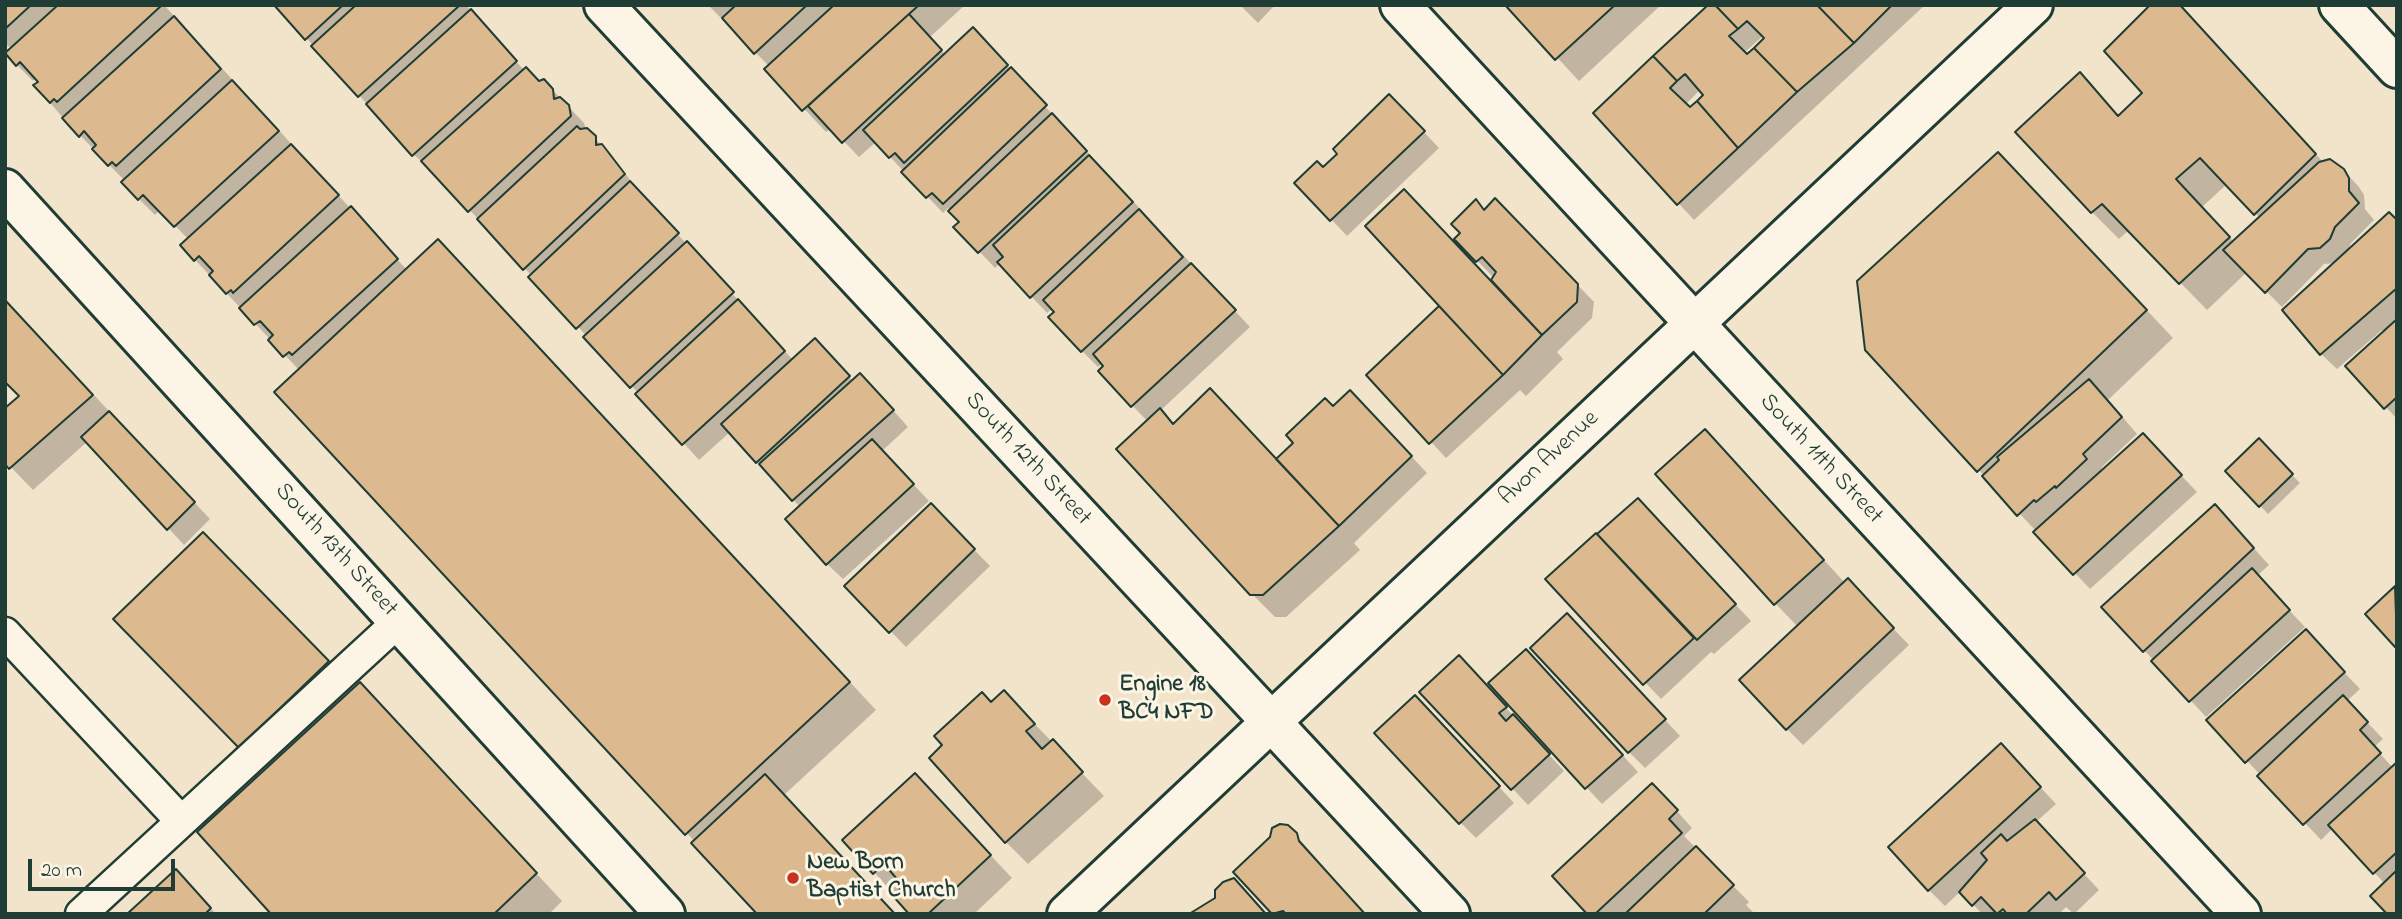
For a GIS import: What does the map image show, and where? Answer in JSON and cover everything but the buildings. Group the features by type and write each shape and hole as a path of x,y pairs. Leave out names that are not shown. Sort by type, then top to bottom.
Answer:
{"street":[{"name":"South 12th Street","path":"604,5 1450,914"},
{"name":"South 11th Street","path":"1400,5 2241,914"},
{"name":"Avon Avenue","path":"1068,914 2034,5"},
{"path":"2339,5 2397,68"},
{"name":"South 13th Street","path":"5,189 665,914"}],"lane":[{"path":"81,914 399,621"},
{"path":"5,634 181,821"}],"place":[{"name":"Engine 18 BC4 NFD","path":"1105,700"},
{"name":"New Born Baptist Church","path":"793,878"}]}
